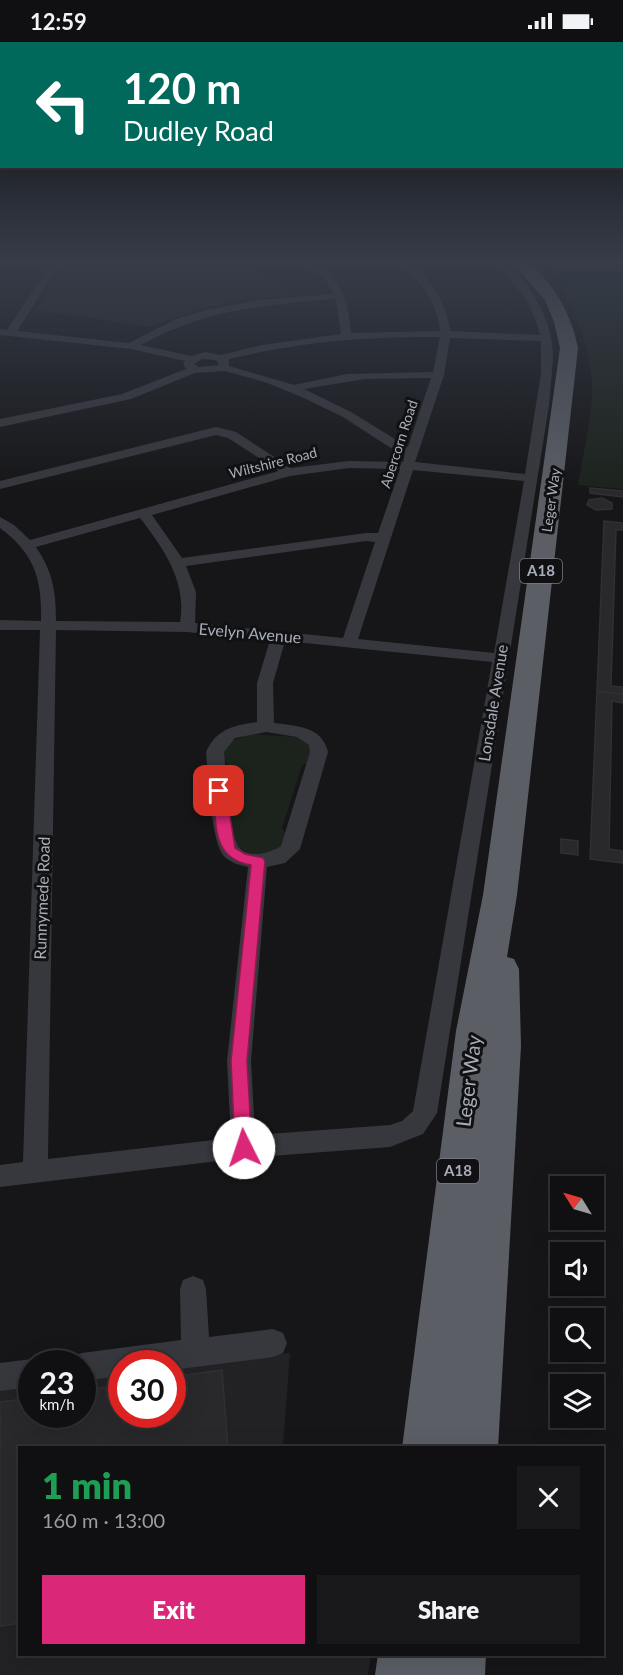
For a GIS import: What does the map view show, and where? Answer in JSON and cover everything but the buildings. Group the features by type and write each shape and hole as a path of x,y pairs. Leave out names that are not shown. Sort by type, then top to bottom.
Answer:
{"highway":[{"name":"Leger Way","path":"427,1446 475,1031 500,895 569,348 567,338"},
{"name":"Leger Way","path":"473,1446 502,1046 500,895"},
{"path":"404,1675 406,1656"},
{"path":"456,1675 458,1656"}],"street":[{"path":"61,338 131,346 208,370 221,363 286,342 314,338"},
{"path":"131,346 143,338"},
{"name":"Abercorn Road","path":"349,642 412,452 408,428 438,375 444,338"},
{"name":"Lonsdale Avenue","path":"0,1176 244,1148 390,1136 419,1125 425,1113 543,405 548,355 546,338"},
{"path":"221,363 293,389 412,452"},
{"path":"0,423 157,386 192,364"},
{"path":"293,389 333,379 368,374 438,375"},
{"path":"375,431 408,428"},
{"path":"0,484 216,430 232,435 289,472"},
{"name":"Wiltshire Road","path":"29,545 289,472 344,463 408,466 531,478"},
{"path":"143,513 164,538 178,563 191,602 187,627"},
{"name":"Runnymede Road","path":"0,521 29,545 44,570 49,590 35,1171"},
{"path":"178,563 366,537 385,538"},
{"name":"Evelyn Avenue","path":"0,625 187,627 500,658"},
{"path":"266,728 265,683 279,635"},
{"path":"266,728 302,732 320,747 290,849 278,858 258,861 236,855 226,842 215,752 217,744 228,734 266,728"},
{"path":"244,1148 239,1061 258,861"},
{"path":"193,1289 196,1353"},
{"path":"96,1365 273,1343"},
{"path":"0,1377 18,1375"}],"shaded area":[{"path":"584,338 623,338 623,489 578,485 592,394"},
{"path":"251,734 299,737 310,745 310,762 302,765 282,828 287,836 281,849 275,854 260,857 239,847 231,835 229,802 233,797 228,765 223,758 222,749 228,742"},
{"path":"290,1353 283,1446 18,1446 18,1656 371,1656 368,1675 0,1675 0,1382 18,1380 18,1428 96,1428 96,1371 108,1369 108,1428 186,1428 186,1363"}],"route":[{"path":"219,791 226,842 230,851 250,861 258,861 239,1061 244,1148"}]}
